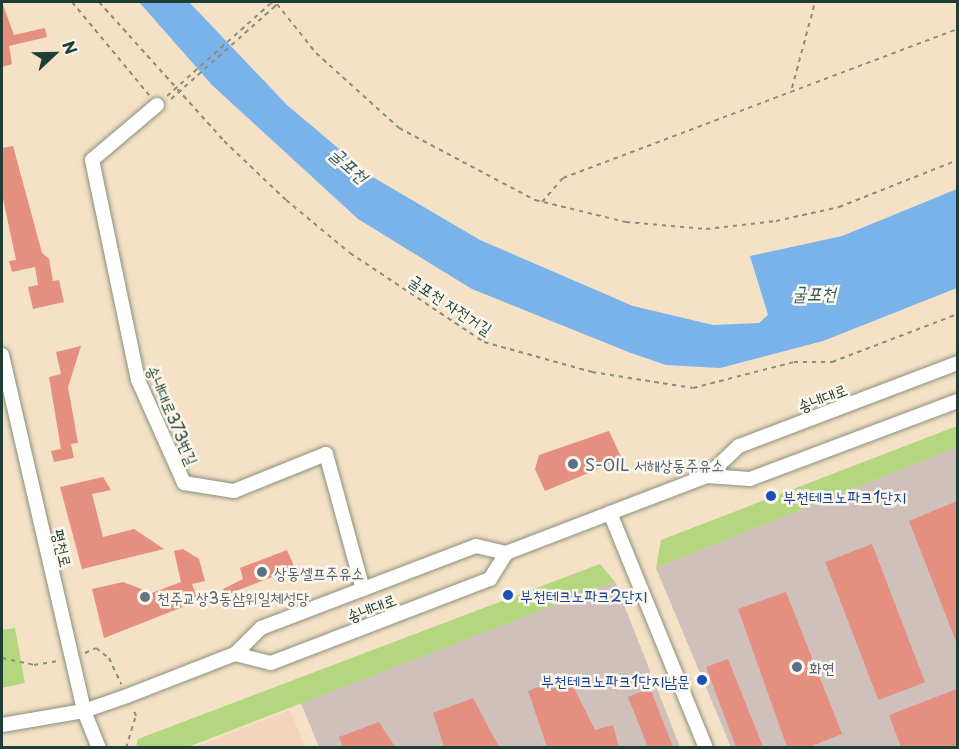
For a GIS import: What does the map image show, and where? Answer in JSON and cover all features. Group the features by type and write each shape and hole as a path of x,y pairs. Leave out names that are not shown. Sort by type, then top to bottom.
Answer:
{"street":[{"name":"송내대로373번길","path":"162,100 92,160 138,380 184,483 234,491 326,454 363,589"},
{"name":"평천로","path":"2,355 8,409 84,711 99,747"},
{"name":"송내대로","path":"2,725 84,711 235,654 261,628 476,546 506,553 707,476 739,446 957,363"},
{"name":"송내대로","path":"707,476 750,479 957,400"},
{"path":"610,513 706,747"},
{"name":"송내대로","path":"235,654 271,663 490,579 506,553"}],"path":[{"path":"72,2 162,100 274,3"},
{"name":"굴포천 자전거길","path":"99,2 224,141 286,200 350,253 484,342 592,372 693,388 794,362 832,362 957,314"},
{"path":"792,88 815,2"},
{"path":"171,99 273,8 274,3"},
{"path":"274,3 324,61 399,128 542,202 626,222 706,229 839,207 957,160"},
{"path":"542,202 563,178 792,88 957,29"}],"shaded area":[{"path":"957,447 957,747 731,747 656,568"},
{"path":"615,582 680,747 319,747 301,703"},
{"path":"290,710 305,747 195,747"}],"green space":[{"path":"957,426 957,447 656,568 661,540"},
{"path":"600,564 615,582 188,747 136,747 138,739"},
{"path":"15,628 25,683 2,688 2,630"}],"water":[{"name":"굴포천","path":"139,2 189,2 287,105 371,176 480,240 633,306 713,325 759,323 768,315 750,256 842,236 957,189 957,288 823,341 720,368 666,365 631,353 472,289 358,219 212,85"}],"building":[{"path":"2,2 14,35 45,28 47,37 9,46 12,64 2,67"},
{"path":"13,146 42,253 49,259 53,281 59,280 64,302 33,309 28,287 38,285 35,267 12,272 9,261 16,260 2,194 2,148"},
{"path":"81,346 68,387 78,443 71,444 74,458 54,462 51,451 61,449 49,377 61,374 56,352"},
{"name":"S-OIL 서해상동주유소","path":"609,431 622,459 545,491 535,469 539,455"},
{"path":"103,477 111,490 92,494 103,537 134,529 164,549 82,569 60,487"},
{"path":"957,501 957,644 909,521"},
{"path":"872,544 925,682 878,700 825,562"},
{"name":"천주교상3동삼위일체성당","path":"183,549 199,559 205,581 192,584 198,601 104,638 92,589 123,582 152,593 181,582 174,551"},
{"path":"287,550 295,568 226,595 223,589 243,579 240,568"},
{"path":"786,592 842,734 809,747 787,747 738,609"},
{"path":"728,659 763,747 736,747 706,667"},
{"path":"568,676 595,730 613,725 619,747 547,747 528,691"},
{"path":"650,688 673,747 648,747 628,697"},
{"path":"957,689 957,747 901,747 889,715"},
{"path":"473,698 499,747 444,747 433,713"},
{"path":"379,722 395,747 343,747 339,737"}],"place":[{"name":"S-OIL 서해상동주유소","path":"573,464"},
{"name":"부천테크노파크1단지","path":"771,496"},
{"name":"상동셀프주유소","path":"262,572"},
{"name":"부천테크노파크2단지","path":"508,595"},
{"name":"천주교상3동삼위일체성당","path":"145,597"},
{"name":"화연","path":"797,667"},
{"name":"부천테크노파크1단지남문","path":"702,680"}]}
